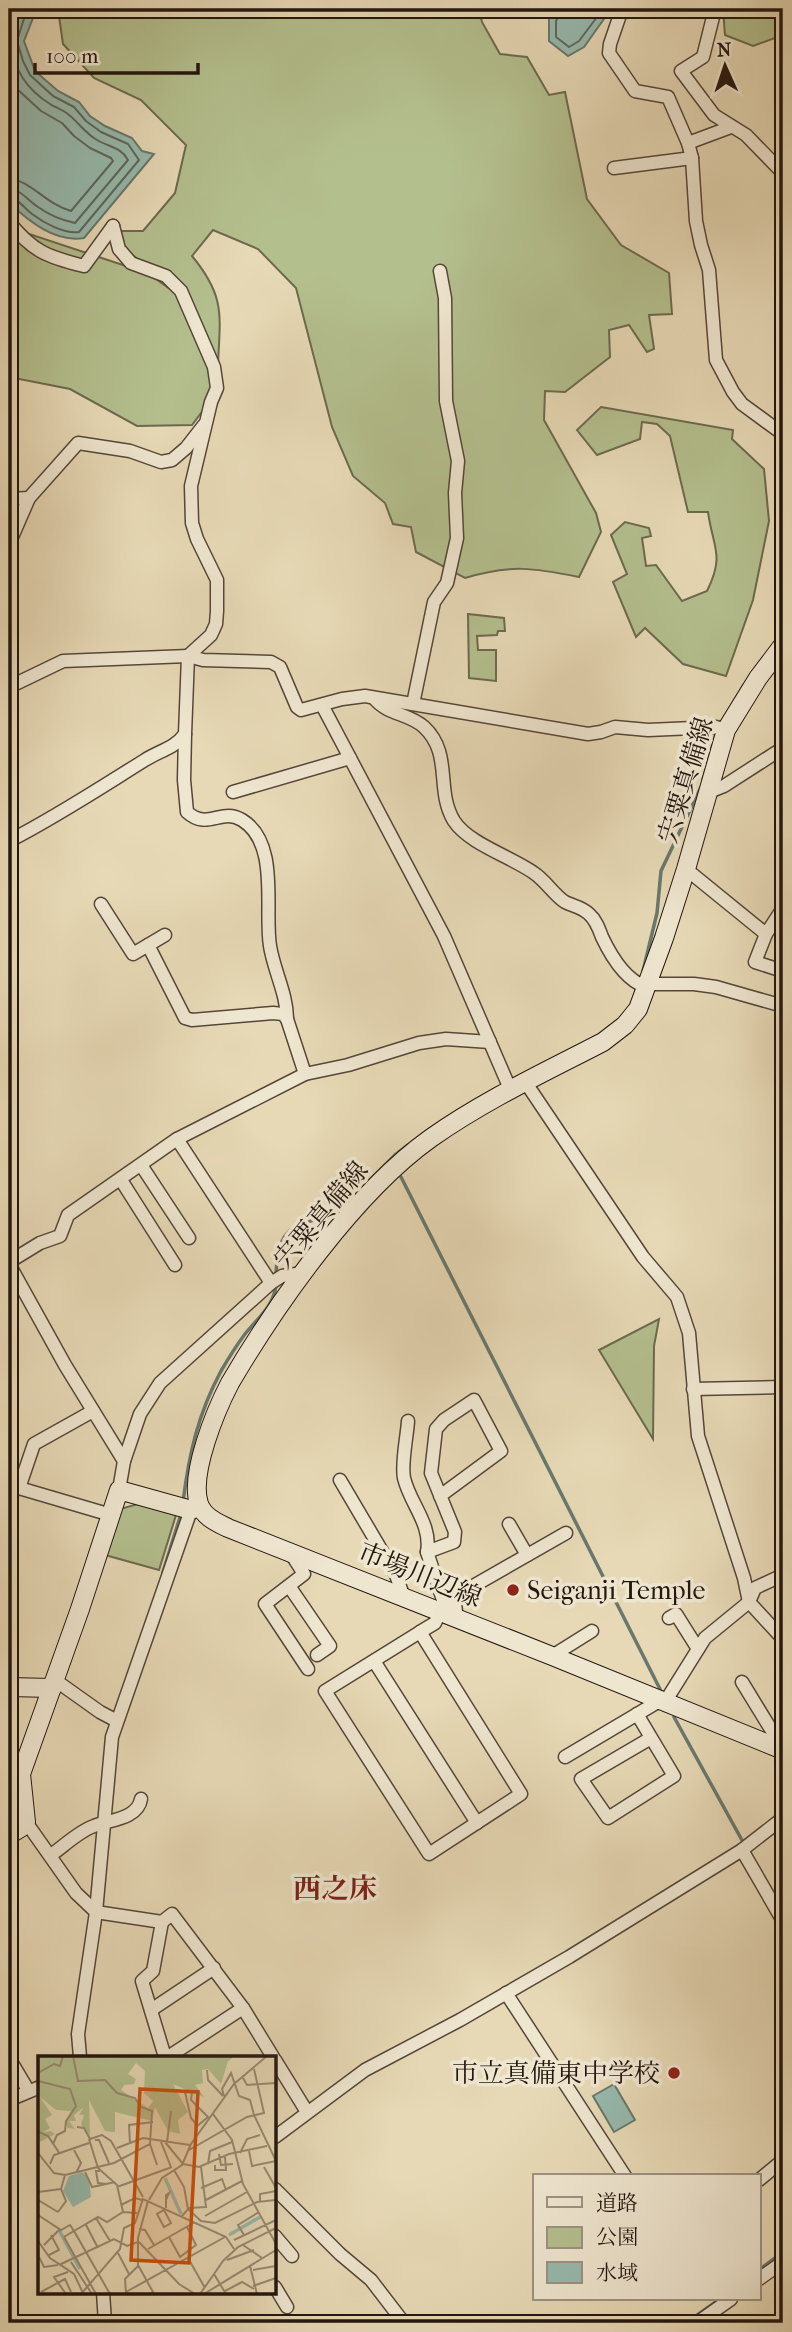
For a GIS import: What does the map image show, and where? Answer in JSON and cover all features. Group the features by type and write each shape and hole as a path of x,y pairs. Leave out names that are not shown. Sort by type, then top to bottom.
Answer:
{"main road":[{"name":"宍粟真備線","path":"195,1507 200,1468 218,1405 241,1364 303,1273 366,1197 429,1140 513,1086 615,1034 638,1009 643,985 686,869 709,792 721,728 783,645"},
{"path":"9,1835 26,1822 21,1774 119,1490 195,1507"},
{"name":"市場川辺線","path":"195,1507 214,1521 783,1749"},
{"path":"9,1687 53,1684"}],"street":[{"path":"622,9 609,53 635,91 668,97 688,143 692,158 696,221 709,270 716,360 742,404 783,434"},
{"path":"715,9 703,57 681,71 714,116 746,135 783,173"},
{"path":"688,143 731,127"},
{"path":"614,168 692,158"},
{"path":"9,222 34,248 50,258 84,266 113,226 119,248 131,263 166,276 181,291 214,367 217,388 205,423 191,486 192,523 217,580 217,611 216,624 211,635 188,656 184,780 187,812 195,819 205,821 227,815 242,819 254,830 261,844 270,891 267,917 275,973 287,1005 287,1019 305,1074"},
{"path":"413,704 434,602 447,583 457,538 455,493 458,461 446,401 446,298 440,271"},
{"path":"9,544 29,498 78,443 130,451 161,462 172,460 186,448 205,423"},
{"path":"9,499 29,498"},
{"path":"9,687 62,660 188,656 204,660 271,662 280,667 297,707 301,710 342,699 374,698 588,734 615,727 649,730 721,728"},
{"path":"374,698 380,706 423,726 434,739 442,760 445,796 456,823 475,838 535,873 564,901 587,912 595,920 610,952 629,979 643,985 716,987 783,1006"},
{"path":"322,705 444,936 490,1042 513,1086 643,1257 677,1297 690,1333 698,1436 744,1578 749,1602 783,1639"},
{"path":"9,841 92,795 146,759 178,743 186,734"},
{"path":"709,792 724,786 783,748"},
{"path":"233,792 350,758"},
{"path":"686,869 766,934"},
{"path":"101,904 133,954 165,935"},
{"path":"783,908 766,934 755,962 783,971"},
{"path":"148,945 185,1018 192,1020 273,1013 283,1014 287,1019"},
{"path":"124,1461 9,1263 40,1243 60,1236 68,1216 177,1139 305,1074 348,1065 419,1043 446,1039 490,1042"},
{"path":"177,1139 274,1280"},
{"path":"141,1165 189,1238"},
{"path":"121,1180 175,1265"},
{"path":"119,1490 124,1461 140,1413 160,1383 274,1280 303,1273"},
{"path":"693,1389 783,1387"},
{"path":"427,1552 454,1542 455,1532 440,1496 431,1473 436,1429 444,1420 474,1400 501,1451 440,1496"},
{"path":"93,1411 34,1444 14,1491 111,1515"},
{"path":"408,1422 404,1476 426,1527 429,1541 427,1552 449,1615"},
{"path":"340,1480 396,1575 404,1598"},
{"path":"80,2056 79,2034 100,1825 114,1719 195,1507"},
{"path":"509,1524 527,1555"},
{"path":"420,1632 521,1794 429,1854 326,1690 420,1632 449,1615 454,1597 566,1533"},
{"path":"290,1552 304,1574 265,1604 308,1669"},
{"path":"565,1757 663,1701 705,1638 749,1602 755,1588 783,1575"},
{"path":"289,1586 330,1646 317,1655"},
{"path":"669,1618 676,1614 698,1649"},
{"path":"552,1656 592,1631"},
{"path":"373,1661 477,1823"},
{"path":"742,1682 783,1749"},
{"path":"53,1684 114,1719"},
{"path":"637,1714 674,1776 608,1818 581,1779 651,1738"},
{"path":"51,1855 100,1825 137,1809 141,1799"},
{"path":"276,2136 365,2070 460,2020 569,1957 742,1850 783,1818"},
{"path":"26,1822 76,1893 93,1909 162,1922"},
{"path":"742,1850 783,1921"},
{"path":"166,2056 142,1981 153,1971 162,1922 172,1914 243,2008 272,2056"},
{"path":"151,2010 214,1968"},
{"path":"506,1993 624,2174"},
{"path":"168,2056 243,2008"},
{"path":"9,2058 37,2089 9,2100"},
{"path":"276,2062 307,2112"},
{"path":"760,2179 783,2160"},
{"path":"276,2190 340,2254 371,2280 404,2323"},
{"path":"276,2237 292,2256"},
{"path":"760,2278 782,2265"},
{"path":"276,2289 287,2307"},
{"path":"103,2294 105,2323"},
{"path":"697,2323 730,2300"}],"green space":[{"path":"58,9 479,9 482,22 500,54 527,57 549,95 565,92 587,199 621,245 669,273 672,314 649,315 654,349 647,352 629,325 609,330 610,357 565,392 545,391 544,420 596,513 601,532 579,577 549,571 509,569 465,578 416,552 411,527 393,524 385,503 353,476 332,427 296,288 258,249 213,230 192,256 211,283 216,296 220,320 218,365 185,288 125,249 119,231 143,231 175,193 186,145 141,100 94,78 63,44"},
{"path":"723,9 783,9 783,35 753,46 725,35"},
{"path":"9,212 26,233 129,267 153,277 177,294 211,367 213,387 204,409 192,425 137,426 70,389 9,377"},
{"path":"601,407 733,430 732,439 764,469 769,521 753,600 726,676 683,664 645,628 636,637 613,582 627,574 611,535 625,522 649,528 651,536 642,538 646,566 656,565 682,601 707,591 715,569 716,552 708,512 688,512 670,436 657,424 642,422 640,439 597,455 577,430"},
{"path":"468,614 504,618 505,631 498,631 497,635 477,636 478,650 496,650 496,681 469,678"},
{"path":"659,1319 654,1346 653,1439 599,1350"},
{"path":"138,1504 176,1515 159,1570 105,1555 120,1509"}],"water":[{"path":"9,9 32,9 35,13 24,41 35,71 58,91 79,102 90,116 132,138 142,151 154,154 84,238 73,239 53,234 9,203"},
{"path":"557,9 611,9 584,47 568,56 549,41 549,17"},
{"path":"614,2084 635,2120 614,2132 593,2096"}],"waterway":[{"path":"721,723 744,685"},
{"path":"703,780 716,733"},
{"path":"643,971 657,913 661,871 701,787"},
{"path":"367,1183 408,1145"},
{"path":"401,1177 662,1693"},
{"path":"276,1277 278,1255 290,1230 336,1211 350,1201"},
{"path":"183,1502 188,1467 206,1403 232,1353 268,1306 276,1285"},
{"path":"163,1572 181,1514"},
{"path":"674,1717 743,1842"},
{"path":"760,2269 783,2252"},
{"path":"686,2323 719,2300"}],"place":[{"name":"Seiganji Temple","path":"513,1590"},
{"name":"市立真備東中学校","path":"674,2073"}],"district":[{"name":"西之床","path":"335,1888"}]}
